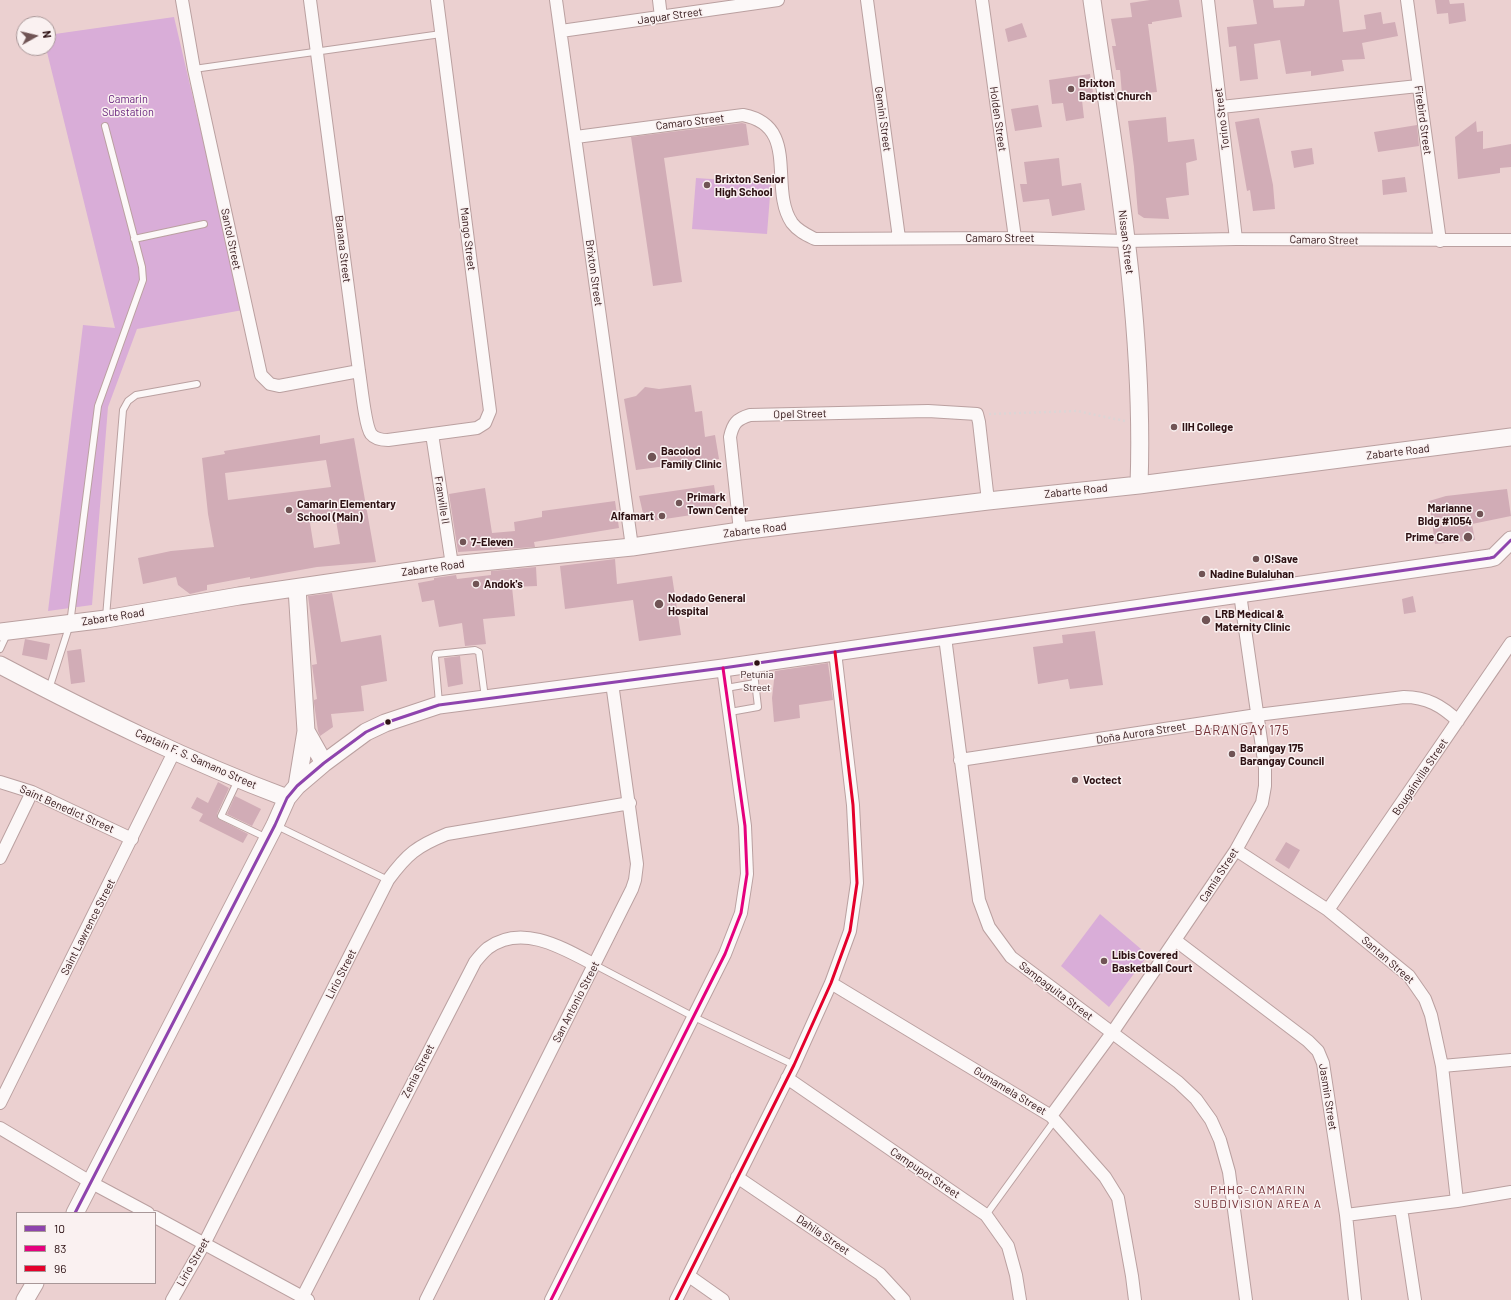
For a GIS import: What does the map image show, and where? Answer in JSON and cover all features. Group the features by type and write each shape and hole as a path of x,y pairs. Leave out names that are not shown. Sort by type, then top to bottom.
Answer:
{"main road":[{"name":"Nissan Street","path":"1092,0 1126,241 1138,367 1140,424 1139,485"},
{"name":"Zabarte Road","path":"4,631 106,619 239,596 452,565 632,547 740,531 988,501 1139,485 1511,437"},
{"path":"292,792 324,763 366,732 385,723 439,705 612,683 945,637 1490,558 1509,547"},
{"path":"76,1212 92,1183 292,792 306,731 297,588"},
{"name":"Captain F. S. Samano Street","path":"0,665 49,691 238,780 292,792"},
{"path":"306,731 324,763"},
{"path":"25,1300 34,1284"}],"street":[{"name":"Santol Street","path":"182,0 194,69 261,375 270,384 280,386 359,371"},
{"name":"Banana Street","path":"310,0 359,371 368,426 373,436 378,439 388,440 432,434"},
{"name":"Mango Street","path":"432,434 477,428 485,423 490,411 437,0"},
{"name":"Brixton Street","path":"556,0 632,547"},
{"path":"659,0 661,17"},
{"name":"Jaguar Street","path":"561,31 778,0"},
{"name":"Gemini Street","path":"867,0 899,238"},
{"name":"Holden Street","path":"982,0 1015,238"},
{"name":"Torino Street","path":"1208,0 1236,239"},
{"name":"Firebird Street","path":"1407,0 1440,241"},
{"path":"1221,108 1418,86"},
{"name":"Camaro Street","path":"576,137 743,115 757,118 769,126 777,142 786,209 792,223 800,232 815,239 1015,238 1126,241 1236,239 1440,241 1511,240"},
{"name":"Opel Street","path":"740,531 730,437 732,428 738,419 758,414 928,411 977,414"},
{"path":"977,414 988,501"},
{"name":"Franville II","path":"432,434 452,565"},
{"name":"Camia Street","path":"1053,1118 1236,850 1258,811 1264,796 1265,773 1240,594"},
{"name":"Sampaguita Street","path":"945,637 979,900 989,927 1011,957 1178,1082 1196,1099 1211,1120 1220,1140 1229,1172 1246,1300"},
{"name":"Bougainvilla Street","path":"1328,910 1511,643"},
{"path":"676,1300 794,1065 831,983 850,931 857,882 853,805 835,652"},
{"path":"551,1300 726,954 738,920 747,874 745,826 723,668"},
{"name":"San Antonio Street","path":"426,1300 595,965 635,880 637,864 630,803 612,683"},
{"name":"Doña Aurora Street","path":"960,760 1258,715 1412,697 1437,704 1458,720"},
{"name":"Saint Lawrence Street","path":"0,1103 175,750"},
{"name":"Saint Benedict Street","path":"0,782 32,792 132,839"},
{"path":"0,858 32,792"},
{"name":"Lirio Street","path":"172,1300 204,1244 388,880 403,859 424,843 446,834 630,803"},
{"name":"Santan Street","path":"1236,850 1328,910 1409,976 1419,987 1431,1015 1442,1066 1457,1201"},
{"name":"Zenia Street","path":"304,1299 474,962 488,948 506,939 535,938 562,947 595,965"},
{"name":"Jasmin Street","path":"1175,940 1308,1041 1318,1051 1323,1063 1346,1215 1355,1300"},
{"name":"Gumamela Street","path":"831,983 1053,1118 1105,1177 1118,1198 1135,1300"},
{"path":"1442,1066 1511,1060"},
{"name":"Campupot Street","path":"787,1078 986,1216 1008,1246 1016,1275 1020,1300"},
{"path":"0,1128 92,1183 146,1212"},
{"name":"Dahila Street","path":"737,1177 880,1274 904,1300"},
{"path":"1346,1215 1457,1201 1511,1192"},
{"path":"1401,1208 1414,1300"},
{"path":"156,1218 304,1299"},
{"path":"689,1276 723,1300"}],"lane":[{"path":"194,69 441,34"},
{"path":"49,691 70,624 98,406 143,280 142,267 105,126"},
{"path":"134,239 204,224"},
{"path":"106,619 123,410 128,401 136,395 197,384"},
{"path":"0,649 4,631"},
{"path":"439,705 436,654 475,650 479,652 485,698"},
{"path":"730,712 758,707 753,663"},
{"path":"726,688 755,683"},
{"path":"238,780 221,816 271,831 388,880"},
{"path":"595,965 794,1065"},
{"path":"986,1216 1053,1118"}],"path":[{"path":"977,414 1077,411 1140,424"}],"green space":[{"name":"Camarin Substation","path":"174,17 243,310 137,329 108,407 92,605 48,611 83,325 115,328 48,56 56,56 56,34"},
{"path":"696,178 771,183 767,234 692,229"},
{"name":"Libis Covered Basketball Court","path":"1100,914 1148,955 1109,1007 1061,966"}],"building":[{"path":"1150,0 1179,0 1182,17 1148,24 1157,92 1122,95 1120,70 1116,70 1112,46 1116,46 1111,19 1132,17 1130,3"},
{"path":"1253,0 1273,0 1274,8 1304,6 1305,0 1339,0 1343,32 1366,29 1364,15 1381,12 1383,24 1395,22 1398,36 1362,43 1365,59 1342,60 1344,71 1311,76 1311,71 1286,74 1280,40 1254,44 1258,79 1240,81 1236,46 1229,47 1227,27 1257,24"},
{"path":"1435,0 1449,0 1450,4 1464,3 1466,21 1449,24 1448,13 1437,14"},
{"path":"1022,23 1027,37 1008,42 1005,29"},
{"name":"Brixton Baptist Church","path":"1090,74 1094,99 1082,100 1084,118 1066,121 1063,103 1052,104 1049,80"},
{"path":"1038,105 1042,127 1015,131 1011,109"},
{"path":"1166,117 1168,142 1194,139 1197,160 1186,163 1189,195 1166,198 1169,219 1144,218 1138,214 1128,121"},
{"path":"1259,118 1273,185 1275,209 1253,211 1250,190 1247,191 1235,122"},
{"path":"1476,121 1477,132 1483,131 1483,149 1511,144 1511,167 1500,168 1500,173 1458,179 1455,137"},
{"path":"742,123 746,124 749,145 664,158 682,282 653,286 631,137"},
{"path":"1417,125 1419,146 1378,152 1374,132"},
{"path":"1312,148 1314,164 1294,168 1291,151"},
{"path":"1059,158 1062,186 1081,183 1085,210 1052,216 1049,199 1023,202 1020,184 1027,184 1024,162"},
{"path":"1405,177 1407,192 1383,195 1382,180"},
{"path":"691,385 695,412 702,411 705,437 715,435 719,459 636,470 624,399 636,396 645,387 659,389"},
{"name":"Camarin Elementary School (Main)","path":"320,435 320,444 354,438 376,562 317,567 250,579 250,577 207,585 207,590 190,594 178,585 176,577 143,584 138,558 171,551 214,547 208,514 202,458 225,454 224,451","holes":["326,460 331,487 228,500 225,473","336,520 340,544 314,548 310,523"]},
{"name":"Primark Town Center","path":"714,485 718,511 645,522 639,496"},
{"path":"485,488 492,533 515,531 514,522 542,517 542,511 615,501 619,528 534,542 535,547 458,552 449,494"},
{"name":"Marianne Bldg #1054","path":"1507,489 1511,516 1472,524 1475,540 1435,544 1429,501 1446,496"},
{"path":"615,559 617,584 672,576 681,635 639,641 633,600 565,609 560,566"},
{"path":"536,567 537,586 512,587 515,616 483,619 486,644 465,646 462,623 439,627 434,600 422,602 418,583 434,580 434,578 456,575 457,579 491,575 491,571"},
{"path":"332,593 341,642 381,635 387,681 361,686 364,711 331,714 333,727 320,736 314,703 314,700 317,699 312,665 317,664 308,596"},
{"path":"1413,596 1416,612 1404,614 1402,599"},
{"path":"1095,631 1103,685 1070,689 1068,679 1038,684 1033,647 1063,643 1062,635"},
{"path":"25,639 50,644 47,660 22,655"},
{"path":"81,649 85,682 71,684 67,651"},
{"path":"460,656 463,684 448,687 444,658"},
{"path":"828,663 833,700 799,705 800,718 774,722 772,698 775,671"},
{"path":"218,782 229,788 217,814 217,818 248,834 243,843 199,821 203,814 191,808 197,797 208,803"},
{"path":"235,796 261,809 252,826 227,814"},
{"path":"1286,842 1300,850 1289,869 1275,860"}],"transit line":[{"name":"10","path":"76,1212 275,825 287,798 297,786 324,763 366,732 385,723 439,705 723,668 1490,558 1494,557 1511,540"},
{"name":"96","path":"676,1300 794,1065 831,983 850,931 857,883 853,805 835,652"},
{"name":"83","path":"551,1300 725,954 741,913 747,874 745,826 723,668"}],"place":[{"name":"Brixton Baptist Church","path":"1071,89"},
{"name":"Brixton Senior High School","path":"707,185"},
{"name":"IIH College","path":"1174,427"},
{"name":"Bacolod Family Clinic","path":"652,457"},
{"name":"Primark Town Center","path":"679,503"},
{"name":"Camarin Elementary School (Main)","path":"289,510"},
{"name":"Marianne Bldg #1054","path":"1480,514"},
{"name":"Alfamart","path":"662,516"},
{"name":"Prime Care","path":"1468,537"},
{"name":"7-Eleven","path":"463,542"},
{"name":"O!Save","path":"1256,559"},
{"name":"Nadine Bulaluhan","path":"1202,574"},
{"name":"Andok's","path":"476,584"},
{"name":"Nodado General Hospital","path":"659,604"},
{"name":"LRB Medical & Maternity Clinic","path":"1206,620"},
{"name":"Petunia Street","path":"757,663"},
{"name":"Barangay 175 Barangay Council","path":"1232,754"},
{"name":"Voctect","path":"1075,780"},
{"name":"Libis Covered Basketball Court","path":"1104,961"}],"district":[{"name":"BARANGAY 175","path":"1242,731"},
{"name":"PHHC-CAMARIN SUBDIVISION AREA A","path":"1258,1197"}]}
